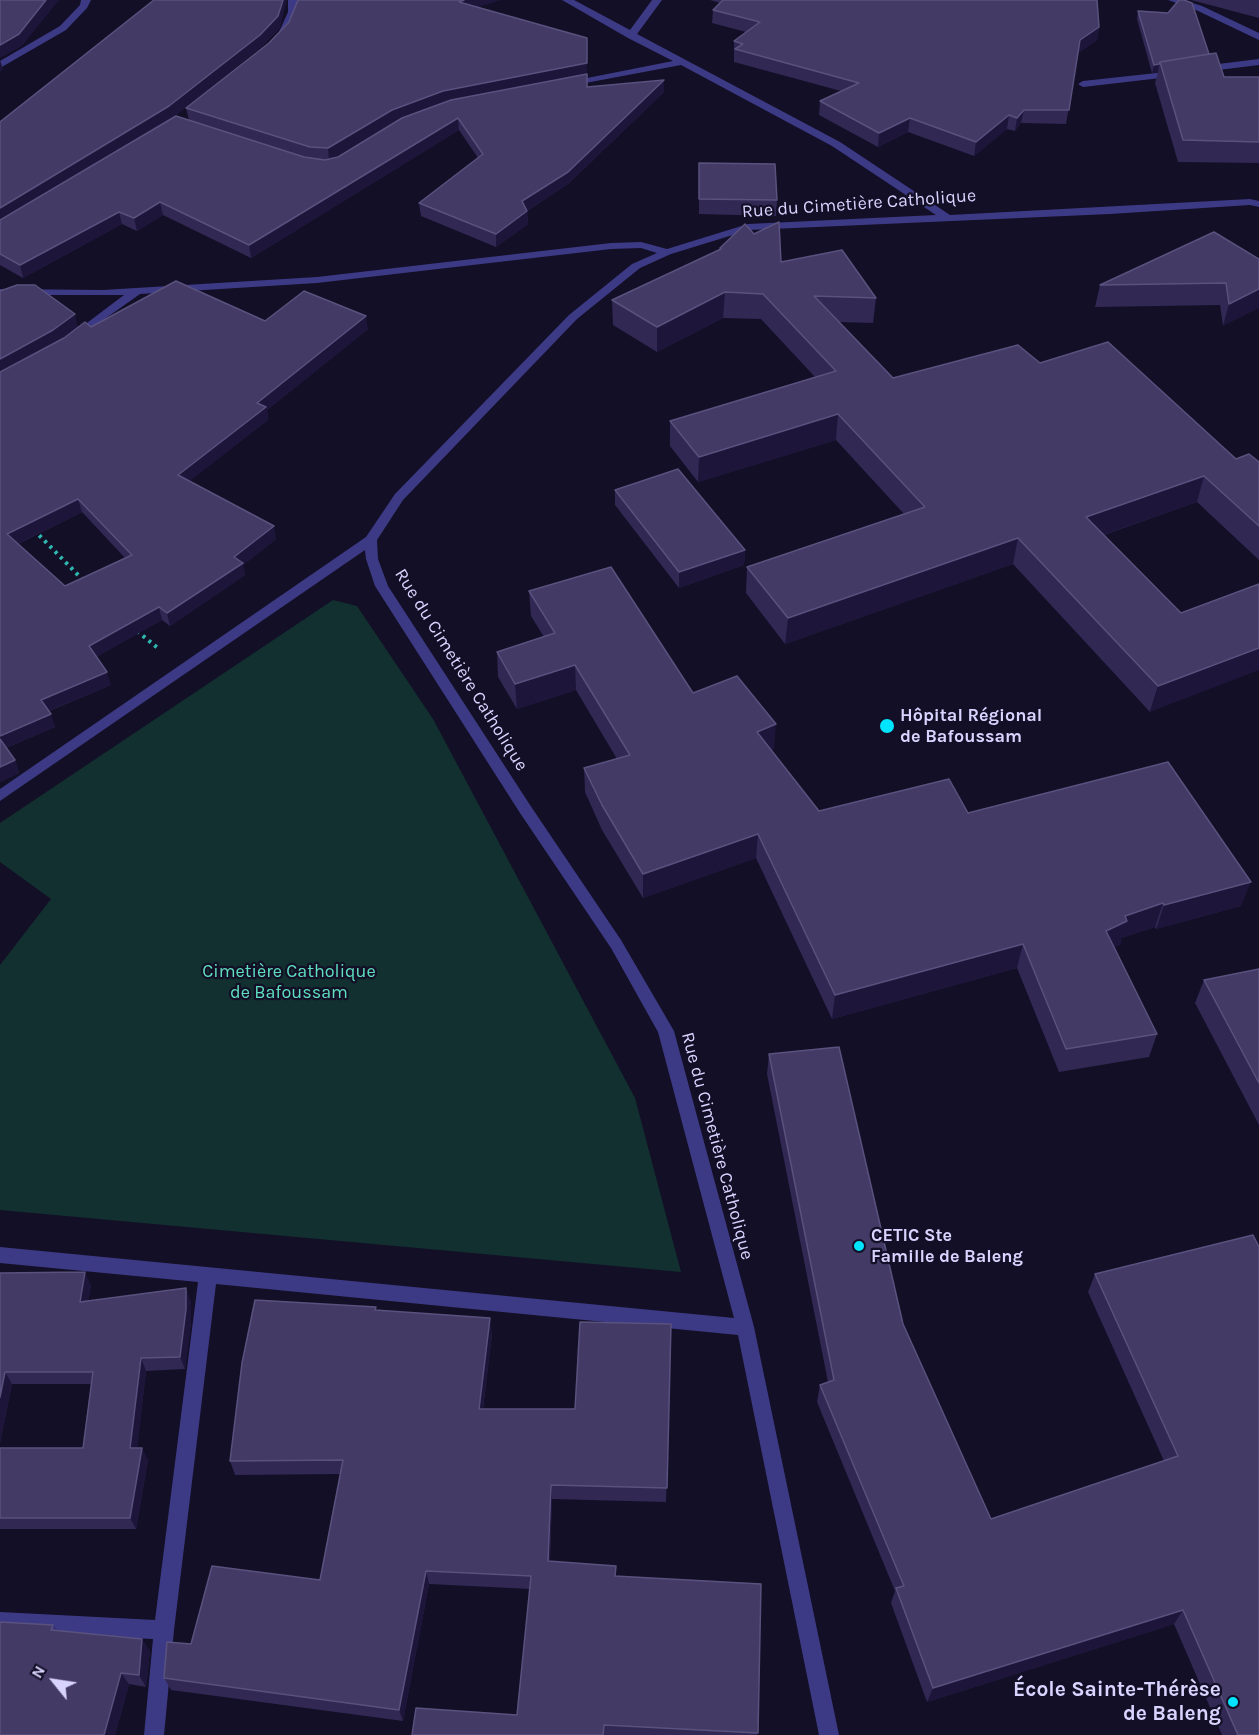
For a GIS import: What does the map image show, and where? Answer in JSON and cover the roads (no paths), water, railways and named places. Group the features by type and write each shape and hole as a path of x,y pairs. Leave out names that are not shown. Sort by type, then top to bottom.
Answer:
{"street":[{"path":"0,65 63,28 84,6 86,0"},
{"path":"279,37 286,30 293,12 292,0"},
{"path":"567,0 836,144 946,217"},
{"path":"631,36 657,0"},
{"path":"1173,0 1199,8 1259,37"},
{"path":"552,88 681,62"},
{"path":"1083,84 1152,78 1259,62"},
{"name":"Rue du Cimetière Catholique","path":"829,1735 745,1327 666,1031 616,944 519,800 382,586 372,560 371,540 399,497 573,317 636,266 667,252 747,227 1110,211 1256,202"},
{"path":"0,292 103,293 317,280 641,244 667,252"},
{"path":"62,347 137,291"},
{"path":"0,796 371,540"},
{"path":"0,1255 745,1327"},
{"path":"154,1735 164,1630 208,1274"},
{"path":"0,1622 164,1630"}],"place":[{"name":"Hôpital Régional de Bafoussam","path":"887,726"},
{"name":"CETIC Ste Famille de Baleng","path":"859,1246"},
{"name":"École Sainte-Thérèse de Baleng","path":"1233,1702"}],"park label":[{"name":"Cimetière Catholique de Bafoussam","path":"289,982"}]}
